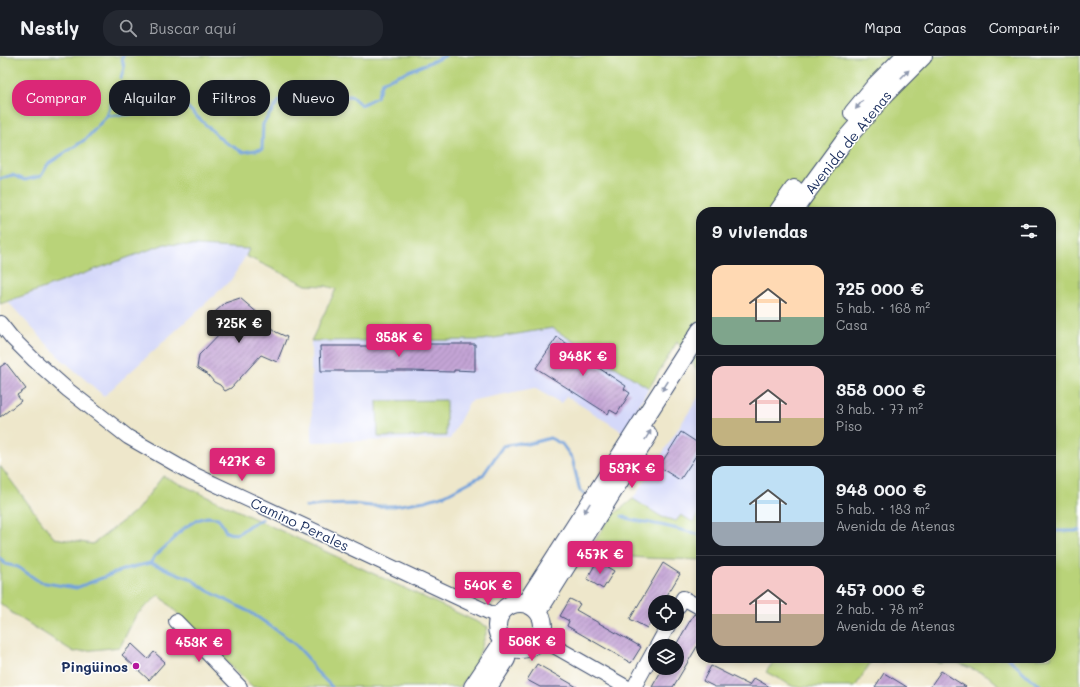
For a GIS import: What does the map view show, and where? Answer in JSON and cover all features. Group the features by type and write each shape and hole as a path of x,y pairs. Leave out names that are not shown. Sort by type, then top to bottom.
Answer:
{"main road":[{"name":"Avenida de Atenas","path":"782,207 826,146 876,85 905,56"},
{"name":"Avenida de Atenas","path":"796,207 844,141 886,93 923,56"},
{"path":"532,607 696,338"},
{"path":"532,607 696,360"},
{"path":"518,603 532,607 542,617 544,624 543,632 540,638 531,647 525,649 518,649 508,645 499,636 497,630 497,623 503,610 510,605 518,603"},
{"path":"473,687 508,645"},
{"path":"488,687 508,645"}],"street":[{"name":"Camino Perales","path":"0,324 34,360 68,390 128,437 191,473 499,617"},
{"path":"684,599 696,605"},
{"path":"176,621 240,687"},
{"path":"540,638 626,687"},
{"path":"634,687 648,662"}],"shaded area":[{"path":"165,244 250,249 231,280 104,396 58,356 8,302"},
{"path":"552,328 649,388 623,432 566,396 561,403 534,388 470,401 450,439 312,442 311,341 482,340"},
{"path":"696,401 696,517 693,522 681,516 677,521 662,517 633,499"}],"green space":[{"path":"0,56 1080,56 1080,687 1001,687 987,675 958,663 1056,663 1056,207 696,207 696,368 677,342 649,388 552,328 482,340 311,341 336,289 326,286 306,285 246,256 249,249 165,244 0,304"},
{"path":"446,400 446,436 378,437 377,401"},
{"path":"0,466 54,538 93,544 137,510 163,476 488,627 476,664 460,687 252,687 159,595 136,615 120,647 74,652 12,613 0,603"},
{"path":"633,499 662,517 676,521 681,515 693,522 696,517 696,560 645,558 588,553 608,519"},
{"path":"772,663 870,663 855,687 794,687 766,672"}],"building":[{"path":"240,298 260,315 276,332 287,337 277,362 261,355 231,388 225,391 208,375 197,368 199,355 225,328 214,313 225,303"},
{"path":"557,337 581,353 579,355 626,386 624,389 630,393 617,414 610,410 608,414 536,368"},
{"path":"410,344 475,344 475,371 321,371 320,346 410,346"},
{"path":"6,363 26,389 17,395 21,401 0,417 0,367"},
{"path":"681,432 696,442 696,456 680,480 659,467"},
{"path":"597,561 614,571 603,589 587,579"},
{"path":"663,563 680,574 667,595 648,595 647,628 630,619"},
{"path":"570,599 580,604 576,610 641,647 631,663 567,626 569,621 560,616"},
{"path":"694,614 696,615 696,648 684,669 684,639 679,639"},
{"path":"132,644 148,659 154,652 165,662 149,680 122,655"},
{"path":"537,664 577,687 540,687 527,680"},
{"path":"711,666 749,685 754,678 770,687 715,687 703,681"},
{"path":"941,671 966,687 930,687"},
{"path":"884,673 907,687 875,687"},
{"path":"659,675 680,675 673,687 652,687"}],"waterway":[{"path":"121,78 124,68 123,56"},
{"path":"0,179 12,175 25,180 41,176 48,164 86,139 107,116 154,112 173,106 185,105 223,141 243,152 262,149 263,124 279,101 319,97 329,103 339,97 351,96 361,105 377,97 382,82 445,56"},
{"path":"107,116 109,110"},
{"path":"306,507 352,504 394,506 425,501 445,495 483,475 503,446 519,443 528,444 550,438 562,444 572,458 580,491 584,493"},
{"path":"622,516 696,534"},
{"path":"150,563 155,556 174,539 176,535 197,520 207,517 218,518 226,532 236,534 262,519"},
{"path":"1056,531 1080,531"},
{"path":"0,558 5,564 18,567 40,582 76,588 125,569 150,563 190,578 208,591 250,612 282,634 296,645 307,657 315,670 332,687"},
{"path":"1013,663 1032,680 1043,687"}],"place":[{"name":"Pingüinos","path":"136,666"}]}
